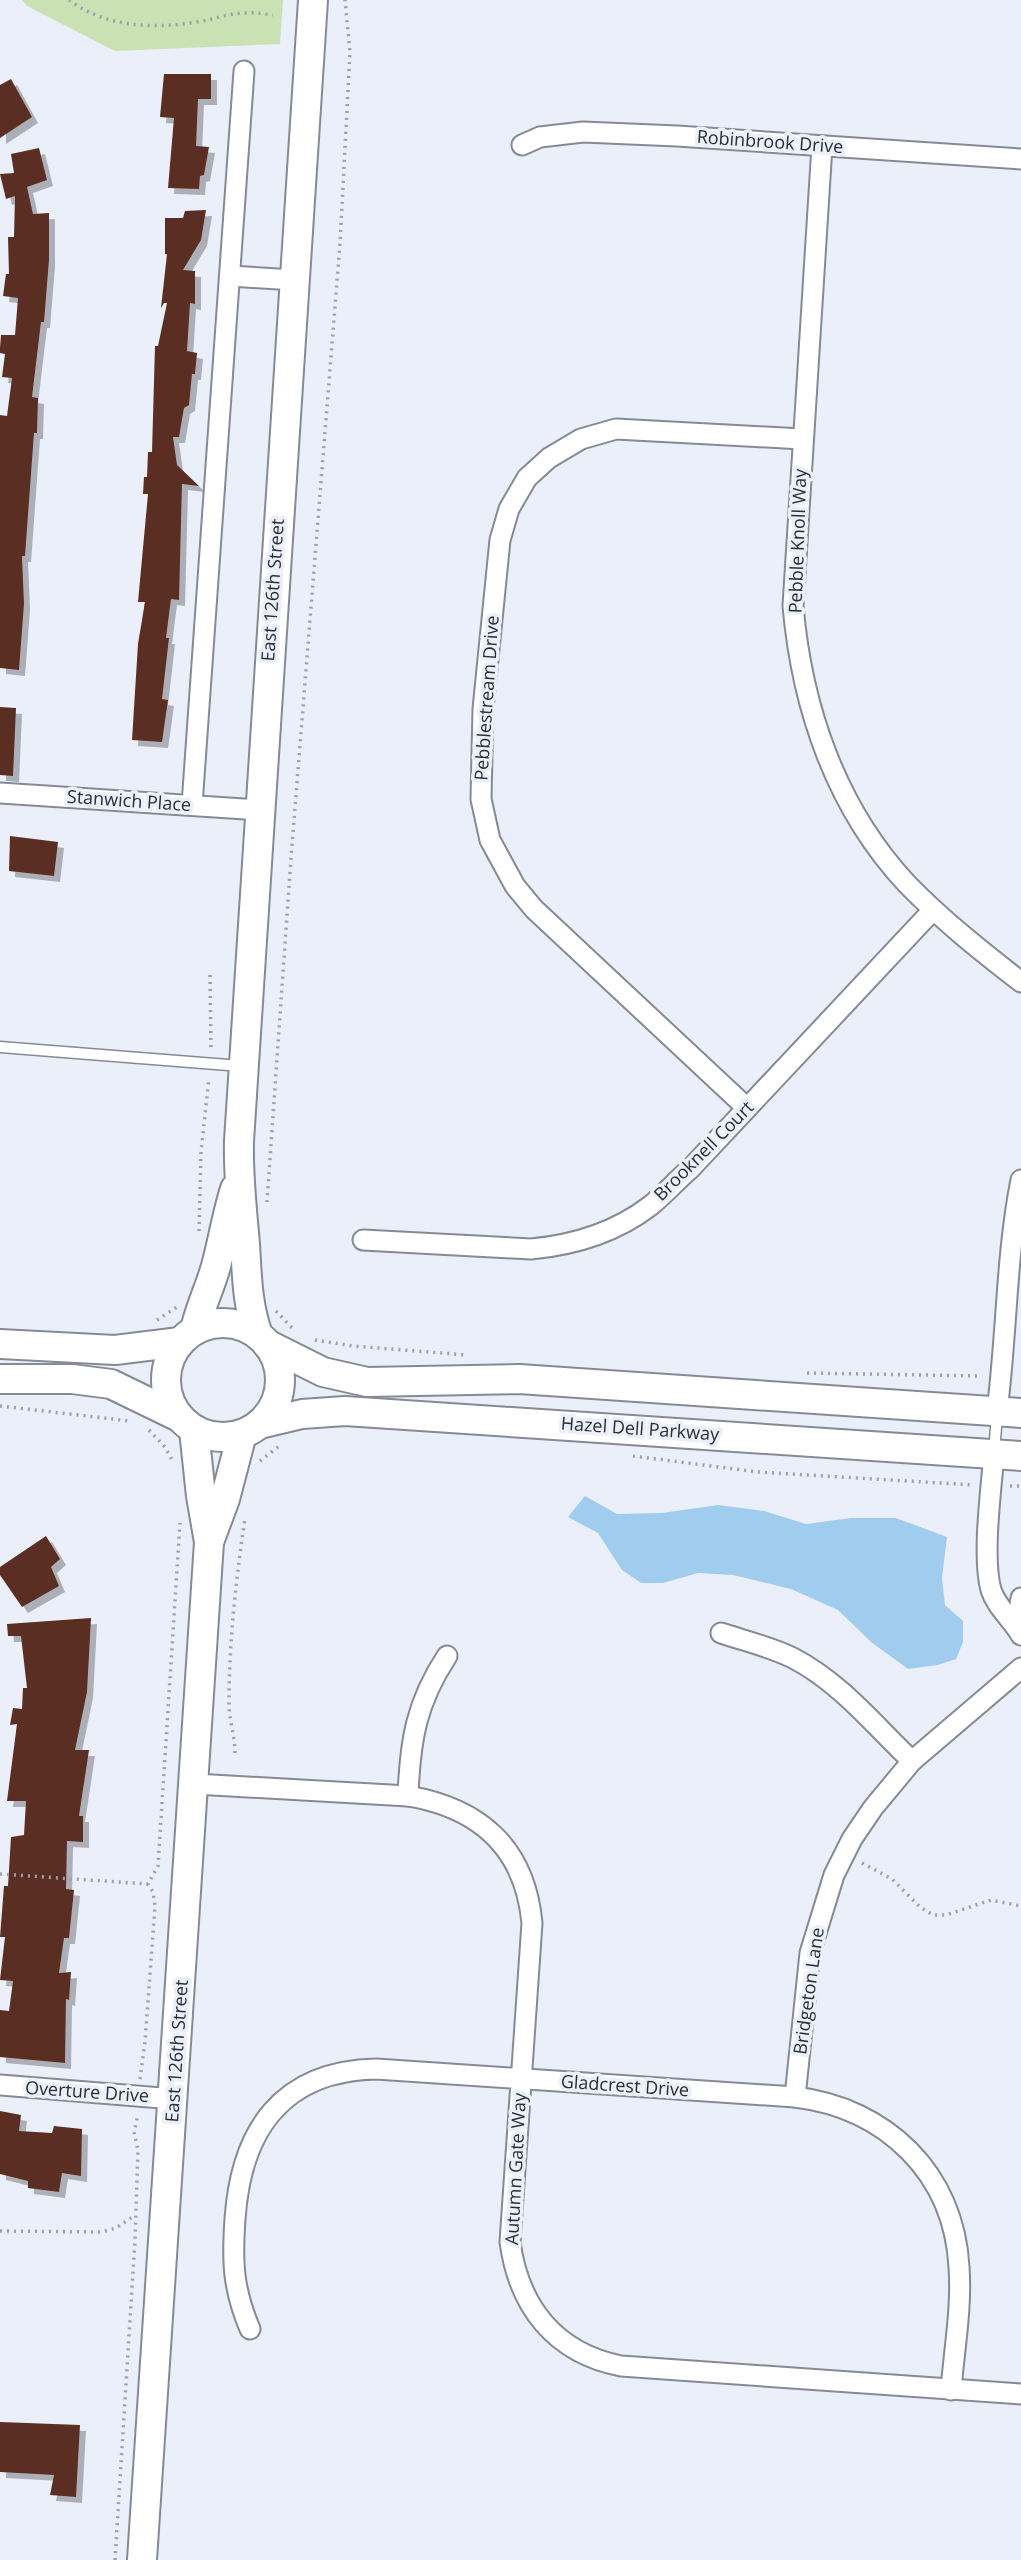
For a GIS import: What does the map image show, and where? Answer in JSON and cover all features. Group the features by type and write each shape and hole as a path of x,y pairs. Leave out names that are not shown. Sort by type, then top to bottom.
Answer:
{"street":[{"name":"East 126th Street","path":"263,1340 248,1303 238,1180 242,1066 313,0"},
{"path":"192,805 244,71"},
{"name":"Robinbrook Drive","path":"522,145 540,137 583,132 1021,159"},
{"name":"Pebble Knoll Way","path":"822,146 793,606 800,667 808,701 835,776 853,811 878,849 906,883 933,909 975,947 1021,982"},
{"path":"230,276 294,280"},
{"name":"Pebblestream Drive","path":"747,1108 534,908 515,886 489,840 481,799 483,709 499,540 509,509 527,478 549,457 581,439 616,429 802,439"},
{"name":"Stanwich Place","path":"0,793 259,810"},
{"name":"Brooknell Court","path":"363,1240 531,1250 590,1238 649,1206 691,1168 933,909"},
{"name":"East 126th Street","path":"187,1336 216,1265 225,1220 238,1180"},
{"path":"0,1344 115,1350 187,1336 213,1323 232,1323 323,1372 356,1381 519,1379 1009,1412 1004,1364 1015,1209 1021,1180"},
{"path":"186,1423 169,1399 165,1379 169,1359 187,1336"},
{"path":"0,1379 93,1380 118,1387 186,1423 223,1437 251,1429 273,1406 279,1385 278,1364 263,1340"},
{"name":"Hazel Dell Parkway","path":"251,1429 302,1413 345,1411 1008,1455"},
{"name":"East 126th Street","path":"142,2560 209,1542 186,1423"},
{"name":"East 126th Street","path":"209,1542 251,1429"},
{"path":"1008,1455 988,1556 989,1576 999,1606 1019,1631"},
{"path":"1019,1631 1021,1598"},
{"path":"722,1633 792,1657 823,1676 847,1696 912,1761"},
{"path":"408,1796 412,1737 419,1710 430,1681 447,1657"},
{"name":"Bridgeton Lane","path":"794,2098 810,1953 834,1875 852,1839 873,1808 912,1761 1021,1668"},
{"name":"Autumn Gate Way","path":"195,1784 408,1796 434,1800 474,1818 491,1832 507,1852 527,1891 532,1923 511,2215 513,2261 528,2303 543,2323 562,2341 589,2357 621,2366 1021,2394"},
{"name":"Gladcrest Drive","path":"250,2329 239,2302 233,2275 237,2193 242,2167 252,2141 268,2116 307,2085 332,2075 359,2070 794,2098 836,2106 884,2128 918,2159 942,2195 953,2227 960,2266 951,2390"},
{"name":"Overture Drive","path":"0,2085 174,2099"}],"lane":[{"path":"0,1047 242,1066"},
{"path":"1008,1455 1009,1412"}],"path":[{"path":"69,0 82,10 104,20 128,24 170,26 246,13 273,15"},
{"path":"266,1211 340,244 350,52 345,0"},
{"path":"198,1237 201,1152 210,1064 210,975"},
{"path":"151,1322 167,1315 181,1302"},
{"path":"272,1306 286,1324 298,1333"},
{"path":"307,1338 336,1344"},
{"path":"0,1406 135,1422"},
{"path":"142,1425 164,1447 174,1464"},
{"path":"258,1464 284,1443"},
{"path":"623,1454 758,1472 973,1485"},
{"path":"235,1752 229,1708 230,1666 235,1586 246,1509"},
{"path":"148,1884 159,1866 180,1522"},
{"path":"862,1863 892,1879 920,1908 933,1915 957,1912 984,1900 1021,1906"},
{"path":"0,1874 148,1884"},
{"path":"115,2560 138,2150 134,2133 155,1906 148,1884"},
{"path":"0,2231 100,2232 116,2228 135,2215"}],"green space":[{"path":"22,0 283,0 280,44 115,51 27,6"}],"water":[{"path":"585,1496 617,1514 662,1513 718,1505 764,1511 806,1524 851,1518 896,1518 947,1537 942,1578 945,1605 963,1621 963,1642 956,1659 938,1665 908,1669 871,1642 838,1610 791,1589 733,1575 698,1573 663,1583 641,1583 622,1570 598,1533 568,1517"}],"building":[{"path":"164,74 211,74 211,99 198,99 196,146 209,147 199,189 168,188 174,118 160,117"},
{"path":"11,79 32,117 0,138 0,85"},
{"path":"39,148 47,180 27,187 33,214 49,213 49,260 44,322 41,322 32,397 38,398 37,433 34,433 25,556 22,556 24,604 19,670 0,668 0,415 7,416 12,378 2,377 5,354 0,353 0,348 1,335 15,335 18,298 3,296 6,274 9,274 8,237 14,237 15,196 6,199 0,174 14,173 11,154"},
{"path":"206,210 201,240 183,270 195,271 195,304 190,303 187,351 197,353 189,405 184,408 179,437 173,437 177,465 199,486 182,484 179,600 171,599 166,638 169,638 162,699 168,700 162,742 132,740 138,644 145,602 138,602 148,494 143,494 144,477 147,477 148,452 152,452 155,346 158,346 167,303 161,308 167,254 165,218 183,218 185,211"},
{"path":"0,707 16,708 13,776 0,775"},
{"path":"10,836 58,842 54,876 9,871"},
{"path":"46,1536 60,1559 51,1567 59,1586 22,1607 0,1575 0,1567"},
{"path":"91,1618 87,1692 75,1750 89,1750 79,1816 83,1816 83,1842 67,1841 66,1889 74,1890 69,1938 64,1938 59,1973 71,1972 69,2000 66,1999 65,2063 0,2057 0,2010 9,2011 13,1981 0,1980 5,1937 0,1937 4,1886 8,1886 11,1837 24,1835 26,1801 7,1801 17,1724 10,1725 13,1708 22,1709 23,1688 27,1688 21,1636 8,1636 7,1624"},
{"path":"0,2111 21,2115 19,2131 52,2133 54,2126 82,2129 81,2176 62,2173 59,2192 28,2188 28,2181 0,2174"},
{"path":"0,2422 80,2425 76,2497 50,2495 54,2475 0,2472"}]}
